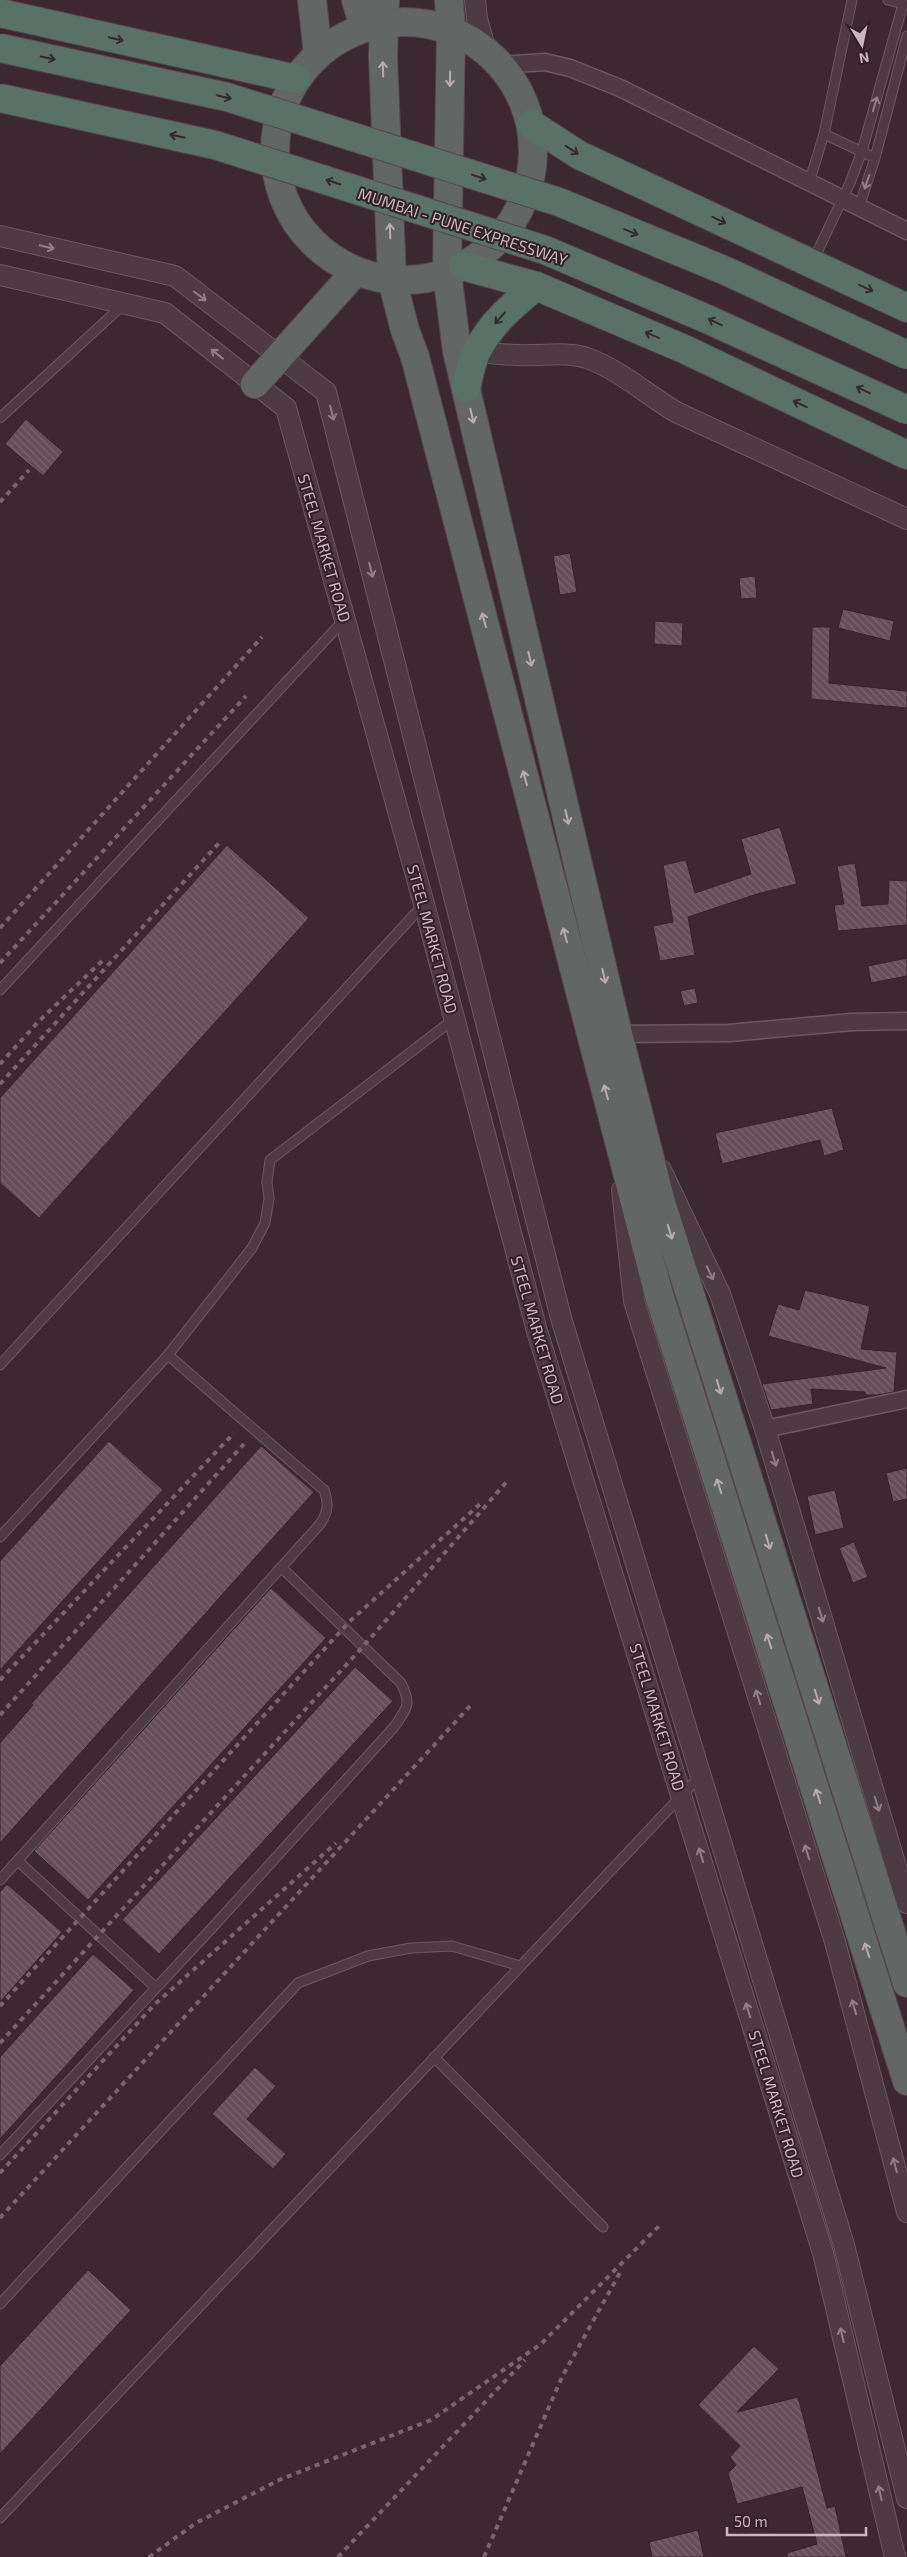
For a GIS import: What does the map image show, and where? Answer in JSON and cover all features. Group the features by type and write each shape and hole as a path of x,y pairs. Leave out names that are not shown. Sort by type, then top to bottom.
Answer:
{"highway":[{"path":"312,0 318,54"},
{"path":"356,0 378,16 451,30 494,58 520,92 531,124 534,158 532,174 521,206 503,235 484,252 455,269 422,279 392,280 356,271 327,256 309,239 294,219 280,190 276,173 274,141 281,108 296,79 318,54 334,42 378,16"},
{"path":"449,0 457,352 618,1034 631,1137 659,1295 907,2081"},
{"path":"0,13 296,79"},
{"path":"378,16 383,56 392,280 405,330 416,357 631,1137 661,1202 907,1983"},
{"path":"0,48 227,97 559,202 726,271 907,355"},
{"name":"MUMBAI - PUNE EXPRESSWAY","path":"0,98 215,144 545,250 707,319 907,410"},
{"path":"531,124 579,155 907,308"},
{"path":"455,269 536,286 684,349 907,455"},
{"path":"255,384 356,271"},
{"path":"466,388 476,352 489,330 506,312 536,286"}],"street":[{"path":"475,0 477,19 494,58 545,62 570,68 620,88 907,231"},
{"name":"STEEL MARKET ROAD","path":"0,236 174,276 326,392 561,1318 844,2245 907,2498"},
{"name":"STEEL MARKET ROAD","path":"0,275 165,313 286,408 424,904 537,1331 823,2253 895,2557"},
{"path":"476,352 528,355 557,354 585,358 619,373 646,395 676,412 907,519"},
{"path":"618,1034 721,1033 852,1022 907,1021"},
{"path":"631,1137 720,1294 765,1429 907,1903"},
{"path":"631,1137 626,1238 634,1301 835,1942 907,2212"},
{"path":"765,1429 907,1399"}],"lane":[{"path":"809,183 824,134 852,0"},
{"path":"812,263 843,198 862,151 905,5 888,0"},
{"path":"859,207 876,158 907,36"},
{"path":"824,134 876,158"},
{"path":"0,418 124,304"},
{"path":"0,990 345,619"},
{"path":"0,1365 424,904"},
{"path":"0,1537 168,1355 252,1248 265,1223 269,1198 267,1182 270,1160 454,1018"},
{"path":"0,1880 324,1518 328,1502 324,1490 168,1355"},
{"path":"0,2155 394,1727 408,1708 408,1696 401,1684 281,1567"},
{"path":"0,2518 701,1776"},
{"path":"18,1861 155,1987"},
{"path":"0,2304 298,1983 368,1956 411,1948 452,1946 520,1966"},
{"path":"434,2057 603,2227"}],"building":[{"path":"26,419 63,452 43,476 5,444"},
{"path":"570,553 577,592 560,595 553,556"},
{"path":"755,576 757,598 741,599 739,578"},
{"path":"843,609 894,621 890,641 838,628"},
{"path":"655,621 683,623 682,646 654,644"},
{"path":"812,627 830,627 829,683 907,691 907,708 811,699"},
{"path":"780,827 797,884 757,894 688,917 695,955 660,961 653,926 673,922 663,865 686,860 695,893 751,874 741,839"},
{"path":"227,845 309,918 39,1218 0,1183 0,1098"},
{"path":"855,863 862,906 888,904 889,880 907,881 907,925 838,931 834,905 844,904 837,866"},
{"path":"907,958 907,976 871,983 868,966"},
{"path":"695,988 698,1003 684,1006 680,991"},
{"path":"832,1108 844,1150 824,1156 820,1140 722,1164 715,1133"},
{"path":"805,1290 870,1306 861,1349 897,1352 894,1392 865,1395 865,1392 811,1389 813,1404 771,1410 762,1384 886,1368 768,1336 778,1304 799,1310"},
{"path":"109,1441 163,1490 0,1670 0,1561"},
{"path":"261,1446 314,1492 0,1843 0,1743 33,1705 31,1704"},
{"path":"907,1468 907,1499 893,1502 886,1473"},
{"path":"835,1490 844,1528 815,1535 807,1496"},
{"path":"854,1542 868,1577 853,1583 839,1548"},
{"path":"271,1588 326,1638 88,1900 34,1851"},
{"path":"355,1667 393,1701 159,1954 122,1920"},
{"path":"7,1884 62,1932 0,2002 0,1892"},
{"path":"93,1954 134,1990 0,2139 0,2057"},
{"path":"255,2067 276,2086 247,2119 286,2154 273,2169 212,2114"},
{"path":"88,2270 131,2310 0,2454 0,2366"},
{"path":"754,2346 779,2369 737,2412 798,2397 827,2508 835,2506 846,2557 787,2557 787,2553 817,2544 802,2487 737,2504 728,2473 736,2465 730,2457 740,2446 698,2405"},
{"path":"698,2530 704,2557 652,2557 649,2542"}],"railway":[{"path":"0,502 29,470"},
{"path":"0,928 262,637"},
{"path":"0,963 246,696"},
{"path":"0,1084 219,843"},
{"path":"0,1064 38,1022 102,961"},
{"path":"0,1680 234,1433"},
{"path":"0,1715 244,1444"},
{"path":"0,2043 368,1641 509,1479"},
{"path":"0,2006 349,1622 480,1504"},
{"path":"0,2218 470,1706"},
{"path":"0,2173 154,2005 336,1843"},
{"path":"149,2557 196,2523 279,2480 431,2420 541,2344 661,2224"},
{"path":"484,2557 562,2377 622,2269"},
{"path":"338,2557 525,2360"}]}
